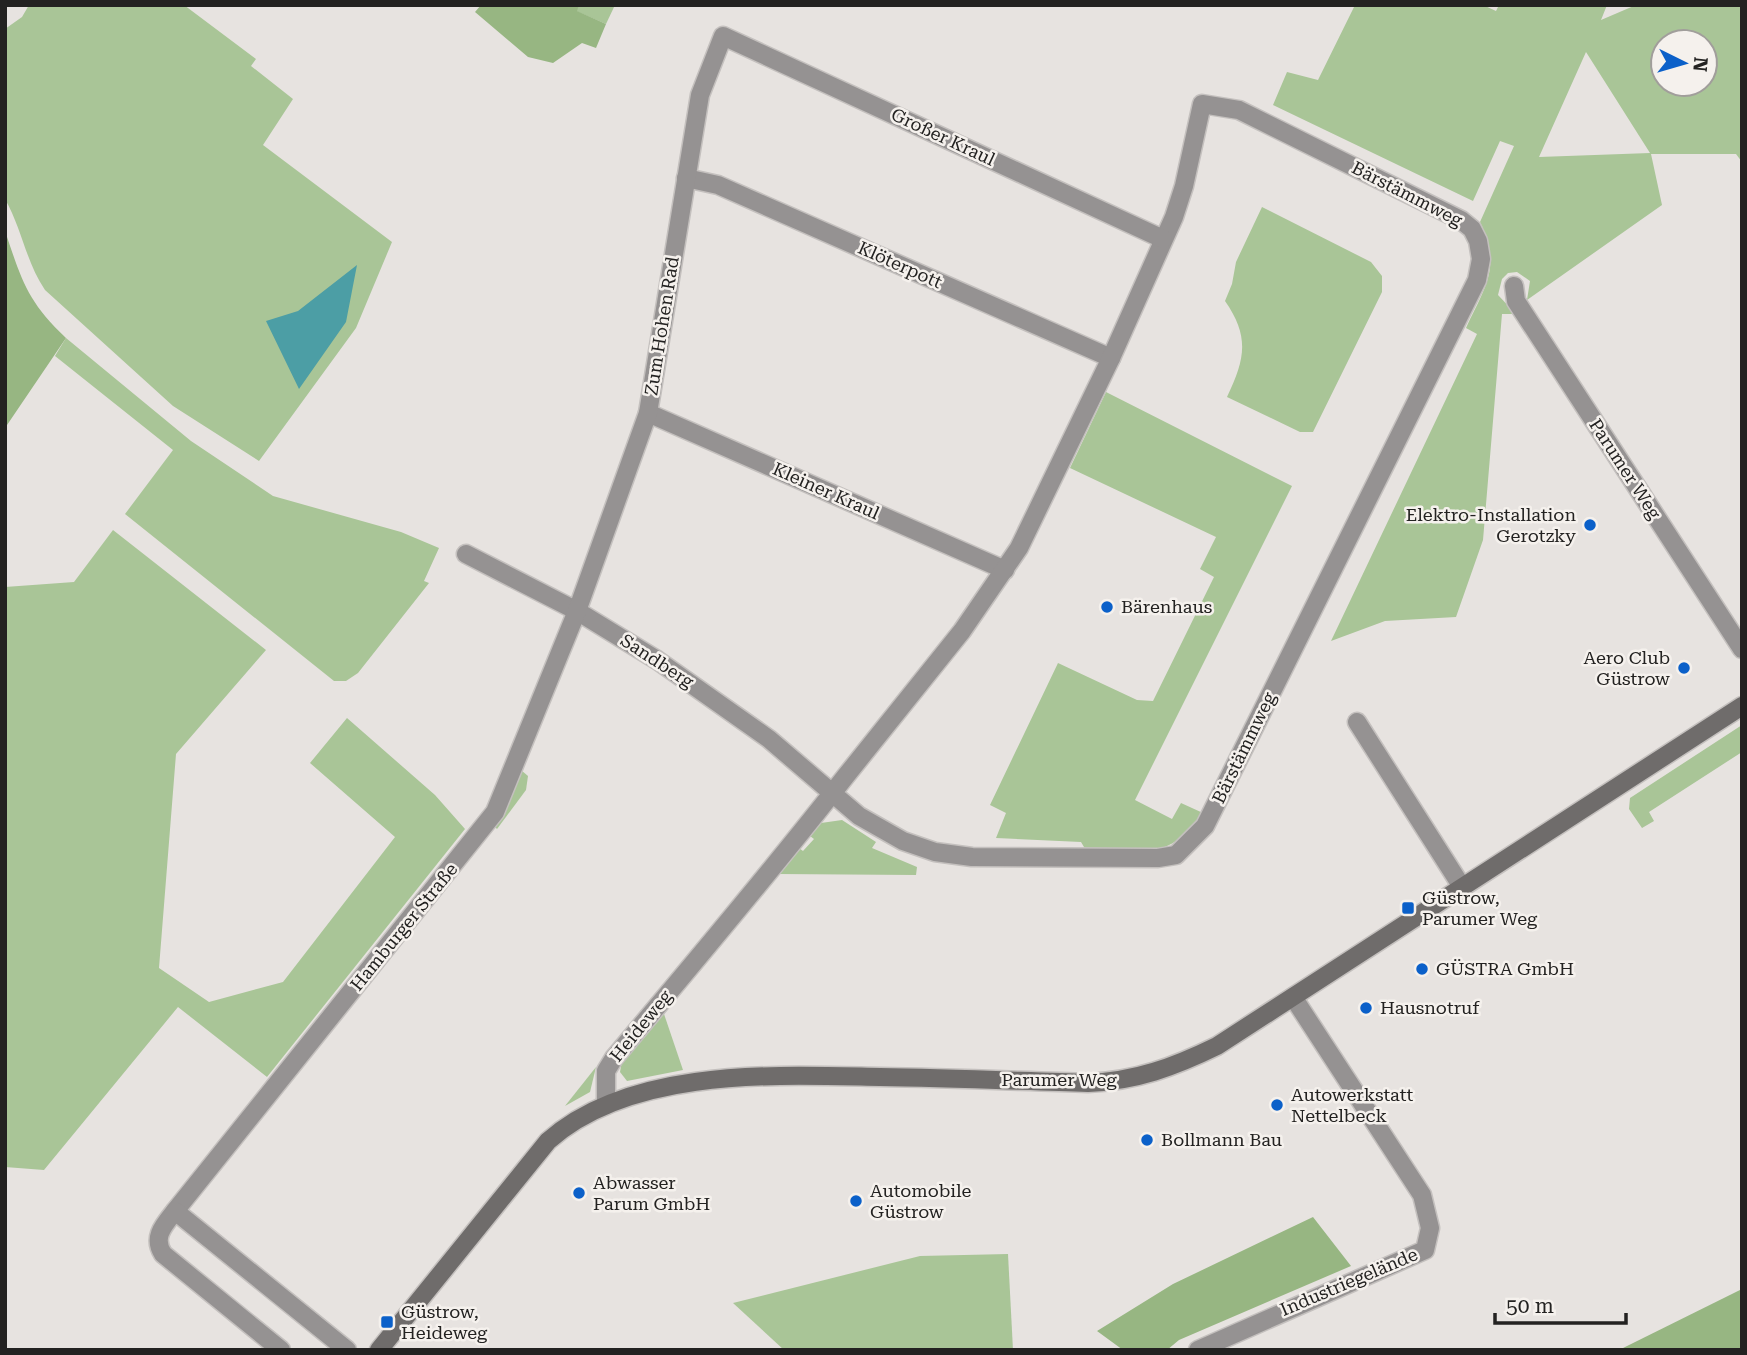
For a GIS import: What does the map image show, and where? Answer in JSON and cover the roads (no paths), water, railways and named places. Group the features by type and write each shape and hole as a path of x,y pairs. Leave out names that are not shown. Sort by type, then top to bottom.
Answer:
{"street":[{"name":"Zum Hohen Rad","path":"577,611 648,413 700,95 723,36"},
{"name":"Großer Kraul","path":"723,36 1163,239"},
{"name":"Bärstämmweg","path":"1202,104 1239,110 1461,220 1472,229 1482,259 1471,292 1205,826 1176,855 1158,858 961,856 934,852 903,842 859,816 833,792 962,631 1005,570 1111,358 1184,186 1202,104"},
{"name":"Klöterpott","path":"686,178 718,185 1111,358"},
{"name":"Parumer Weg","path":"1514,286 1516,301 1742,649"},
{"name":"Kleiner Kraul","path":"648,413 1005,570"},
{"name":"Sandberg","path":"466,554 577,611 718,701 833,792"},
{"name":"Hamburger Straße","path":"281,1350 163,1254 158,1246 159,1232 495,812 577,611"},
{"name":"Parumer Weg","path":"606,1105 675,1086 732,1077 901,1077 1088,1083 1133,1079 1171,1068 1217,1046 1742,706"},
{"path":"1357,722 1462,887"},
{"name":"Heideweg","path":"606,1105 606,1071 614,1058 833,792"},
{"name":"Industriegelände","path":"1198,1350 1425,1250 1430,1228 1422,1195 1293,996"},
{"path":"379,1350 548,1141 577,1118 606,1105"},
{"path":"175,1211 347,1350"}],"water":[{"path":"357,265 346,322 299,389 266,321 298,311"}],"place":[{"name":"Elektro-Installation Gerotzky","path":"1590,525"},
{"name":"Bärenhaus","path":"1107,607"},
{"name":"Aero Club Güstrow","path":"1684,668"},
{"name":"Güstrow, Parumer Weg","path":"1408,908"},
{"name":"GÜSTRA GmbH","path":"1422,969"},
{"name":"Hausnotruf","path":"1366,1008"},
{"name":"Autowerkstatt Nettelbeck","path":"1277,1105"},
{"name":"Bollmann Bau","path":"1147,1140"},
{"name":"Abwasser Parum GmbH","path":"579,1193"},
{"name":"Automobile Güstrow","path":"856,1201"},
{"name":"Güstrow, Heideweg","path":"387,1322"}]}
